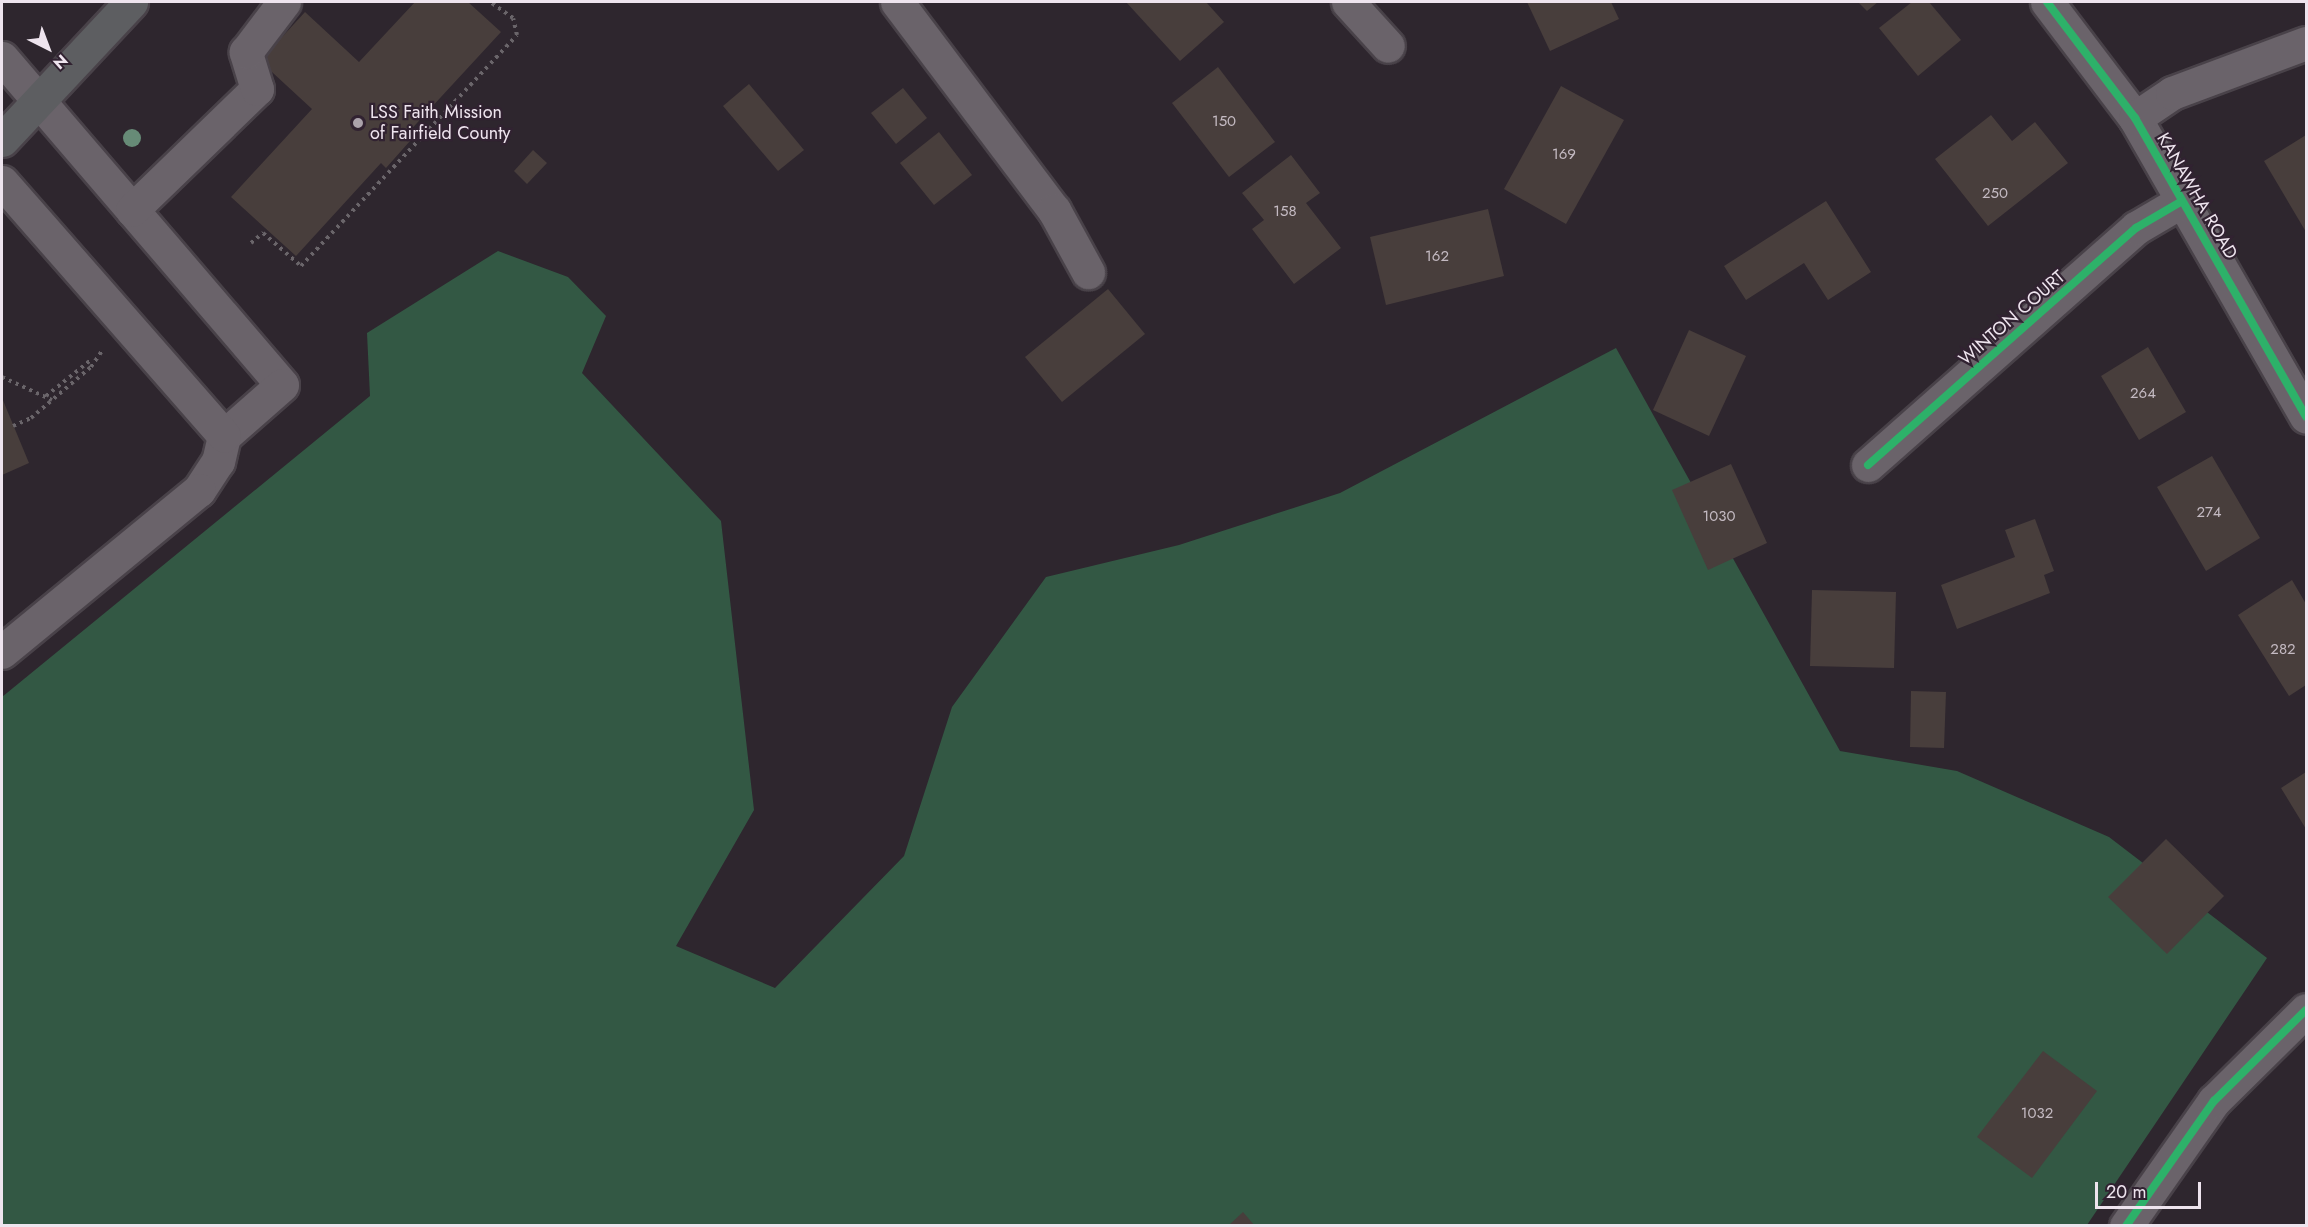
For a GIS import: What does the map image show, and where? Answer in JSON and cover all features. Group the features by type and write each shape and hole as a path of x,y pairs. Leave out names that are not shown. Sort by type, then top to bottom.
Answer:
{"main road":[{"path":"2,140 40,103 131,2"}],"street":[{"path":"132,210 257,89 246,52 284,2"},
{"path":"897,2 1054,210 1088,272"},
{"path":"1348,2 1388,46"},
{"name":"KANAWHA ROAD","path":"2047,2 2135,118 2307,416"},
{"path":"2135,118 2172,93 2267,60 2307,43"},
{"path":"2,58 282,386 224,436 218,461 199,490 2,652"},
{"path":"2,182 224,436"},
{"name":"WINTON COURT","path":"1868,465 2136,228 2182,201"},
{"path":"2126,1226 2214,1101 2307,1010"}],"path":[{"path":"251,243 263,233 301,266 517,35 513,18 490,2"},
{"path":"46,396 128,327"},
{"path":"13,426 52,400 91,367 92,359"},
{"path":"2,377 52,400"}],"green space":[{"path":"498,251 568,277 606,316 582,373 721,521 754,810 676,946 775,988 904,856 952,707 1046,577 1179,545 1340,493 1616,348 1840,751 1957,771 2109,837 2267,958 2087,1225 2,1226 2,697 370,396 367,333"}],"building":[{"name":"LSS Faith Mission of Fairfield County","path":"415,2 468,2 501,32 405,136 410,141 386,168 381,163 296,256 231,197 312,109 260,61 305,12 359,62"},
{"path":"1126,2 1206,2 1224,22 1180,61"},
{"path":"1527,2 1611,2 1619,19 1550,51"},
{"path":"1858,2 1878,2 1867,11"},
{"path":"1912,2 1929,2 1961,40 1918,76 1879,28"},
{"path":"1218,67 1275,142 1229,177 1172,103"},
{"path":"749,84 804,150 778,171 723,106"},
{"path":"1561,86 1624,120 1566,224 1504,189"},
{"path":"903,88 927,118 896,144 871,113"},
{"path":"1991,115 2012,141 2035,122 2068,163 1988,226 1935,159"},
{"path":"939,132 972,175 934,205 900,163"},
{"path":"2306,135 2306,232 2264,161"},
{"path":"533,150 547,163 527,184 514,171"},
{"path":"1291,155 1320,193 1306,203 1341,248 1294,284 1252,229 1264,220 1242,193"},
{"path":"1826,201 1871,272 1828,300 1804,263 1746,300 1724,266"},
{"path":"1488,209 1504,276 1386,305 1370,237"},
{"path":"1108,289 1145,334 1062,402 1025,357"},
{"path":"1689,330 1746,356 1709,436 1653,410"},
{"path":"2148,347 2186,412 2139,440 2101,376"},
{"path":"2,398 29,463 2,475"},
{"path":"2212,456 2260,538 2206,571 2157,487"},
{"path":"1731,464 1767,543 1708,570 1672,490"},
{"path":"2035,519 2054,571 2044,575 2050,593 1957,629 1941,585 2015,557 2005,530"},
{"path":"2292,580 2306,604 2306,685 2289,696 2238,615"},
{"path":"1812,590 1896,592 1894,668 1810,666"},
{"path":"1911,691 1946,692 1944,748 1910,747"},
{"path":"2306,772 2306,829 2281,788"},
{"path":"2166,839 2224,896 2167,954 2108,897"},
{"path":"2043,1051 2097,1091 2032,1178 1977,1137"},
{"path":"1243,1212 1255,1226 1228,1226"}],"cycle path":[{"path":"2047,2 2135,118 2306,416"},
{"path":"1868,465 2136,228 2182,201"},
{"path":"2126,1226 2214,1101 2306,1010"}],"place":[{"name":"LSS Faith Mission of Fairfield County","path":"358,123"}]}
